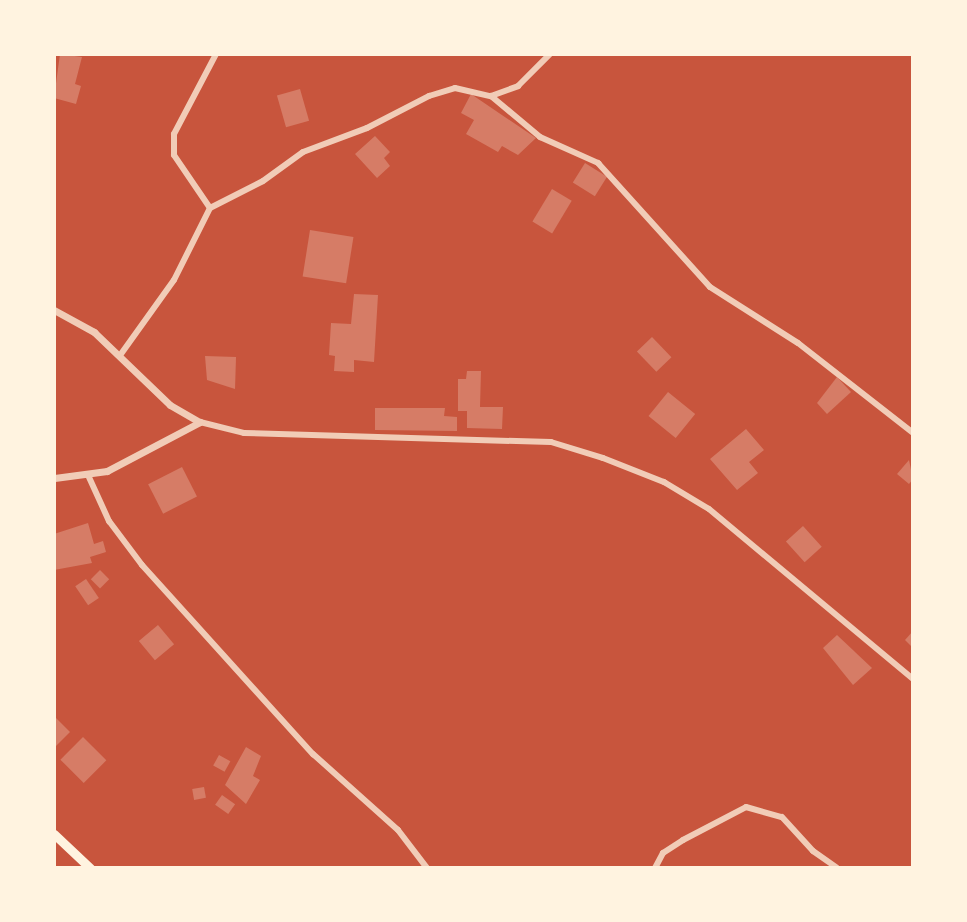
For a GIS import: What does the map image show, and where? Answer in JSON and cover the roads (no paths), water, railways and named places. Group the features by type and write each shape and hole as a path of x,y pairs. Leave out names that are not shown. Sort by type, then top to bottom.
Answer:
{"main road":[{"path":"54,834 90,868"}],"street":[{"path":"210,208 174,155 174,134 216,54"},
{"path":"491,96 518,86 550,54"},
{"path":"121,354 174,280 210,208 263,181 303,152 367,128 429,96 455,88 491,96 540,137 598,163 710,287 798,343 913,433"},
{"path":"54,310 121,354 170,405 200,422 244,433 551,442 664,482 709,509 913,679"},
{"path":"54,478 88,475 147,453 200,422"},
{"path":"88,475 109,521 142,565 313,754 398,830 427,868"},
{"path":"655,868 673,846 746,807 782,817 813,851 837,868"}]}
